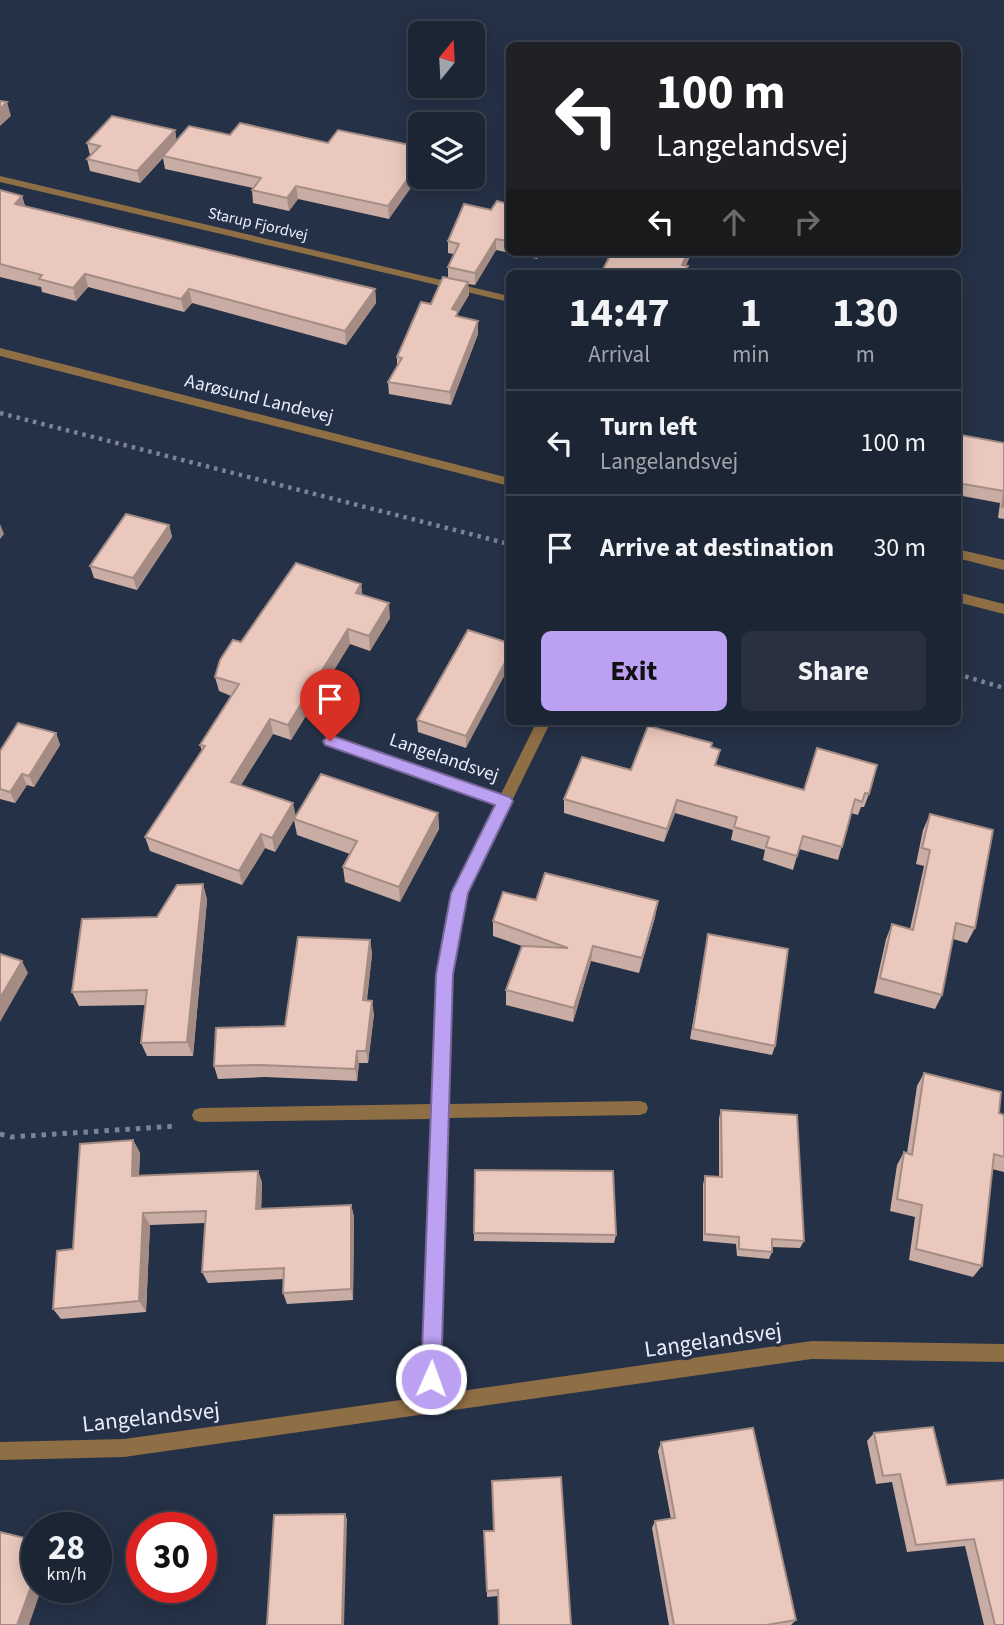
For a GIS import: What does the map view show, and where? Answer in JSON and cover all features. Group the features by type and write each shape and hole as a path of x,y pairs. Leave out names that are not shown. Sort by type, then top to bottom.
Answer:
{"street":[{"name":"Starup Fjordvej","path":"0,179 506,298"},
{"name":"Aarøsund Landevej","path":"0,352 506,481"},
{"path":"961,554 1004,565"},
{"path":"961,598 1004,609"},
{"name":"Langelandsvej","path":"430,1406 444,974 460,893 542,725"},
{"name":"Langelandsvej","path":"330,741 505,801"},
{"path":"200,1115 640,1108"},
{"name":"Langelandsvej","path":"0,1451 124,1448 813,1350 1004,1353"}],"path":[{"path":"0,413 506,543"},
{"path":"961,675 1004,688"},
{"path":"0,1134 11,1138 182,1126 200,1115"}],"building":[{"path":"112,116 175,130 137,171 87,159 100,146 87,143"},
{"path":"240,123 328,143 338,130 408,145 408,178 388,206 296,186 287,198 252,190 261,178 163,156 189,126 230,135"},
{"path":"0,190 22,196 15,204 375,289 345,331 189,289 181,299 85,274 73,288 39,279 42,275 0,264"},
{"path":"497,201 506,203 506,241 496,239 475,273 448,267 459,244 448,241 464,204 491,210"},
{"path":"610,256 686,256 682,265 688,266 686,270 603,270"},
{"path":"443,277 468,282 452,309 458,311 456,316 478,321 450,392 388,382 402,358 397,357 421,302 431,304"},
{"path":"961,435 1004,443 1004,491 961,484"},
{"path":"126,514 169,525 133,578 90,566"},
{"path":"296,563 361,584 356,593 389,603 369,636 348,629 288,725 270,719 231,782 293,803 272,838 261,834 239,871 145,837 205,746 200,745 239,684 215,677 220,660 233,640 241,642"},
{"path":"468,630 506,642 506,661 466,736 417,720"},
{"path":"18,723 56,733 29,776 22,774 10,792 0,789 0,751"},
{"path":"648,726 712,743 711,747 720,750 715,765 804,790 817,748 877,765 869,794 865,793 862,802 855,799 842,847 803,836 797,856 766,847 769,837 734,827 737,817 677,800 667,829 564,799 582,757 631,770"},
{"path":"321,774 438,813 399,887 343,867 357,841 294,819"},
{"path":"930,814 993,830 975,928 956,923 942,995 880,978 892,924 913,930 930,850 922,848"},
{"path":"545,873 658,901 642,958 593,946 574,1008 506,990 522,946 568,948 493,921 503,892 536,900"},
{"path":"203,884 187,1042 141,1043 147,990 72,992 82,919 157,917 177,885"},
{"path":"708,934 788,949 775,1046 693,1029"},
{"path":"298,937 370,940 363,1000 372,1001 366,1051 357,1051 355,1069 214,1066 216,1028 285,1026"},
{"path":"0,954 22,961 0,998"},
{"path":"924,1073 1001,1092 999,1113 1004,1115 1004,1157 994,1154 982,1266 916,1249 922,1205 897,1199 904,1152 912,1155"},
{"path":"721,1110 797,1115 804,1241 772,1239 772,1252 739,1249 739,1237 705,1234 705,1176 722,1177"},
{"path":"133,1140 132,1176 258,1171 256,1209 351,1205 351,1289 283,1293 284,1268 202,1272 206,1211 143,1213 139,1301 53,1309 57,1251 73,1249 80,1144"},
{"path":"475,1170 613,1171 616,1235 474,1233"},
{"path":"933,1427 947,1485 1004,1480 1004,1625 995,1625 974,1539 916,1545 900,1474 883,1476 874,1433"},
{"path":"753,1428 796,1620 766,1625 674,1625 655,1521 675,1518 661,1442"},
{"path":"561,1477 571,1625 499,1625 498,1590 487,1591 484,1531 494,1531 492,1481"},
{"path":"345,1514 342,1625 267,1625 274,1515"},
{"path":"0,1532 21,1537 21,1603 25,1603 17,1625 0,1625"}],"route":[{"path":"330,741 505,801 460,893 444,974 431,1379"}]}
